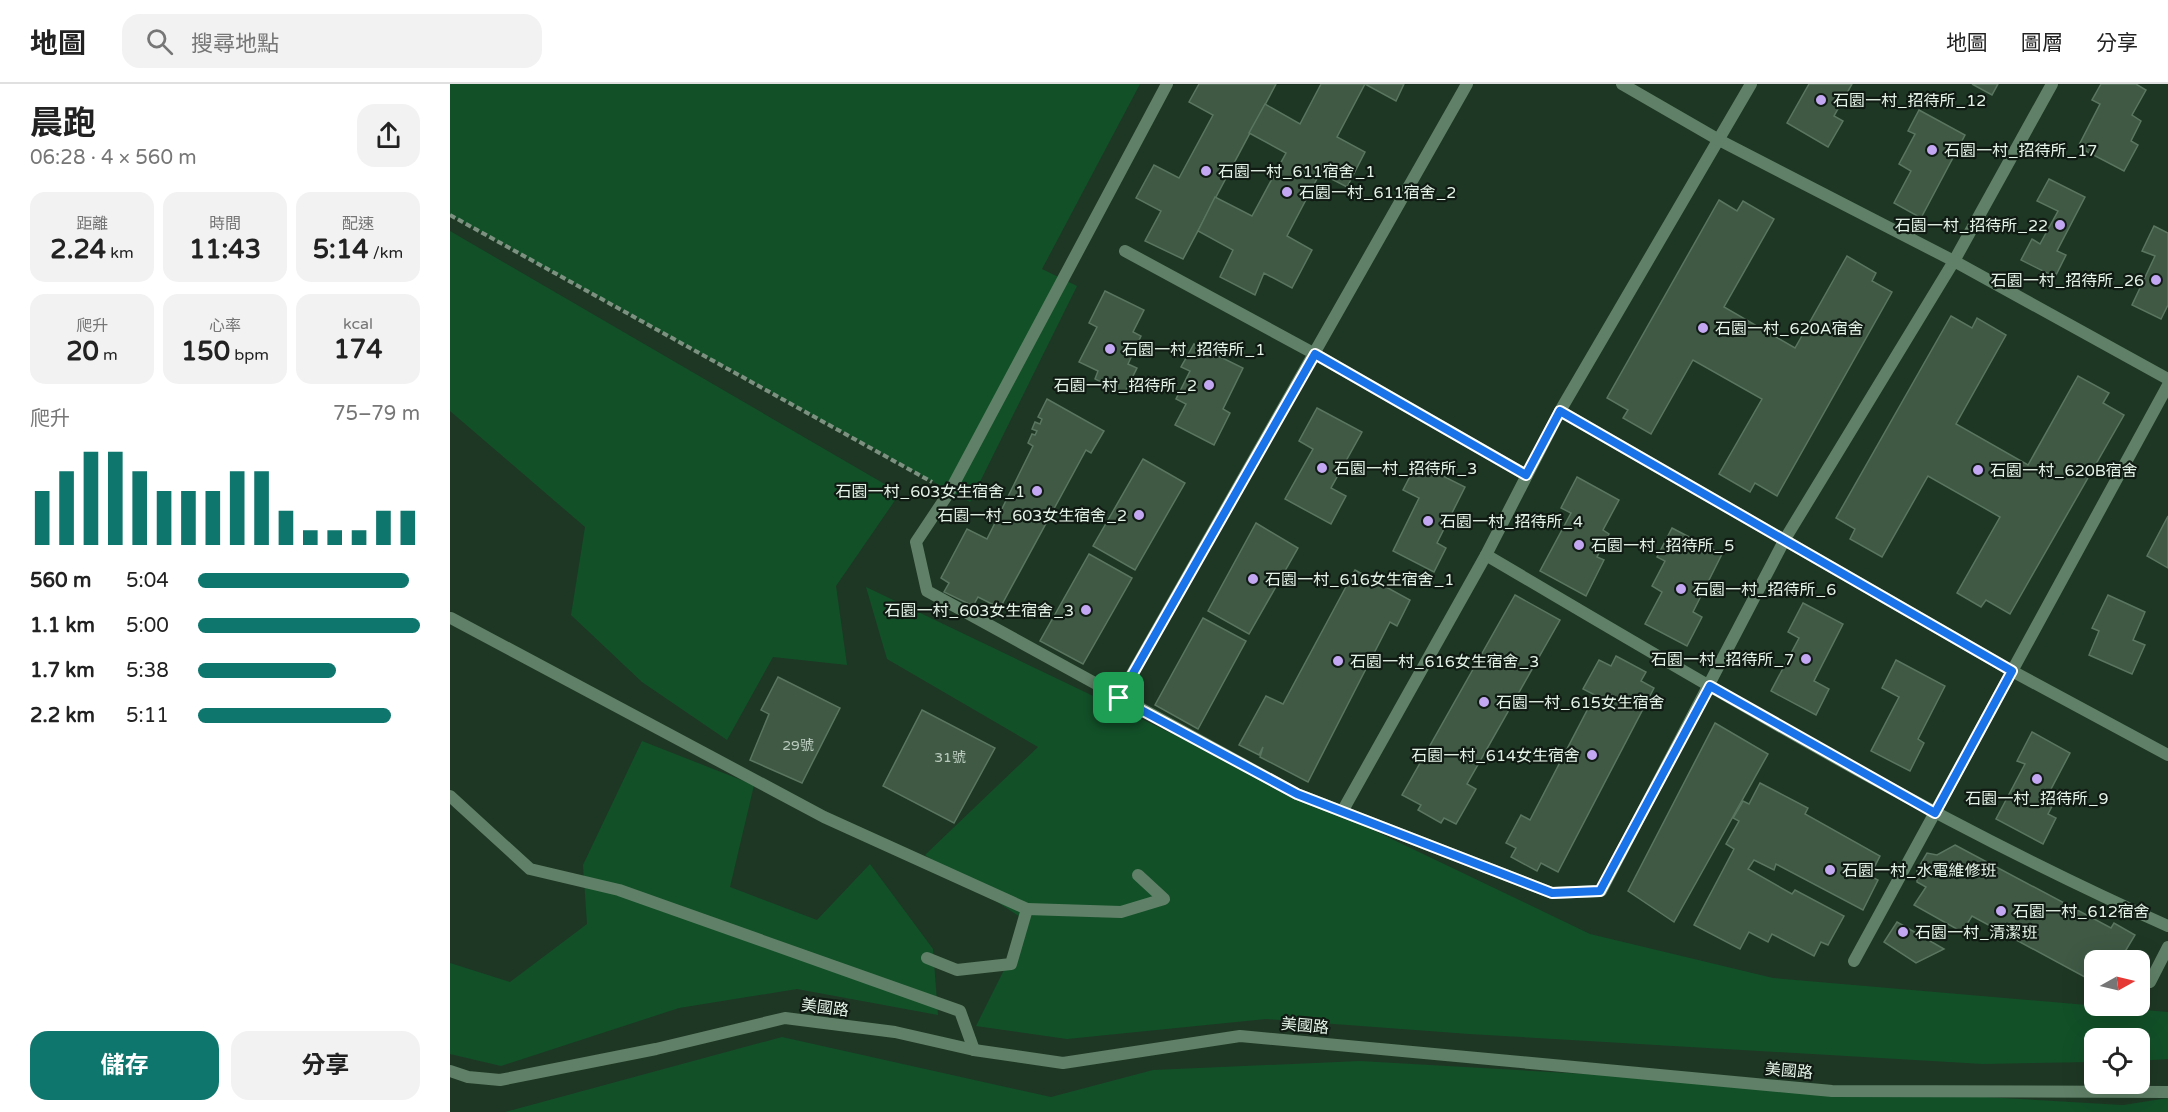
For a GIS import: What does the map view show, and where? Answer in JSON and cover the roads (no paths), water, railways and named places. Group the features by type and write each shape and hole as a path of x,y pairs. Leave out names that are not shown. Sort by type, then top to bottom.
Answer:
{"street":[{"path":"1167,84 950,491 916,543 927,591 1297,794 1552,893 1600,891 1710,686 1785,539 1954,261 2052,84"},
{"path":"1119,698 1467,84"},
{"path":"1622,84 1719,140 1954,261 2168,379"},
{"path":"1343,810 1486,555 1560,411 1751,84"},
{"path":"1125,251 1315,354 1526,475"},
{"path":"1854,961 2168,386"},
{"path":"1560,411 2012,671 2168,755"},
{"path":"1486,555 1710,686 1935,813 2092,892 2168,926"},
{"path":"450,618 824,817 1027,909 1121,912 1164,898 1138,875"},
{"path":"450,796 530,870 620,890 960,1011 974,1050"},
{"path":"927,958 957,970 1011,964 1027,909"},
{"path":"2150,982 2168,947"},
{"name":"美國路","path":"450,1071 468,1077 500,1080 656,1049 785,1018 895,1032 974,1050 1063,1063 1240,1036 1832,1091 2168,1092"}],"place":[{"name":"石園一村_招待所_12","path":"1821,100"},
{"name":"石園一村_招待所_17","path":"1932,150"},
{"name":"石園一村_611宿舍_1","path":"1206,171"},
{"name":"石園一村_611宿舍_2","path":"1287,192"},
{"name":"石園一村_招待所_22","path":"2060,225"},
{"name":"石園一村_招待所_26","path":"2156,280"},
{"name":"石園一村_620A宿舍","path":"1703,328"},
{"name":"石園一村_招待所_1","path":"1110,349"},
{"name":"石園一村_招待所_2","path":"1209,385"},
{"name":"石園一村_招待所_3","path":"1322,468"},
{"name":"石園一村_620B宿舍","path":"1978,470"},
{"name":"石園一村_603女生宿舍_1","path":"1037,491"},
{"name":"石園一村_603女生宿舍_2","path":"1139,515"},
{"name":"石園一村_招待所_4","path":"1428,521"},
{"name":"石園一村_招待所_5","path":"1579,545"},
{"name":"石園一村_616女生宿舍_1","path":"1253,579"},
{"name":"石園一村_招待所_6","path":"1681,589"},
{"name":"石園一村_603女生宿舍_3","path":"1086,610"},
{"name":"石園一村_招待所_7","path":"1806,659"},
{"name":"石園一村_616女生宿舍_3","path":"1338,661"},
{"name":"石園一村_615女生宿舍","path":"1484,702"},
{"name":"石園一村_614女生宿舍","path":"1592,755"},
{"name":"石園一村_招待所_9","path":"2037,779"},
{"name":"石園一村_水電維修班","path":"1830,870"},
{"name":"石園一村_612宿舍","path":"2001,911"},
{"name":"石園一村_清潔班","path":"1903,932"}]}
